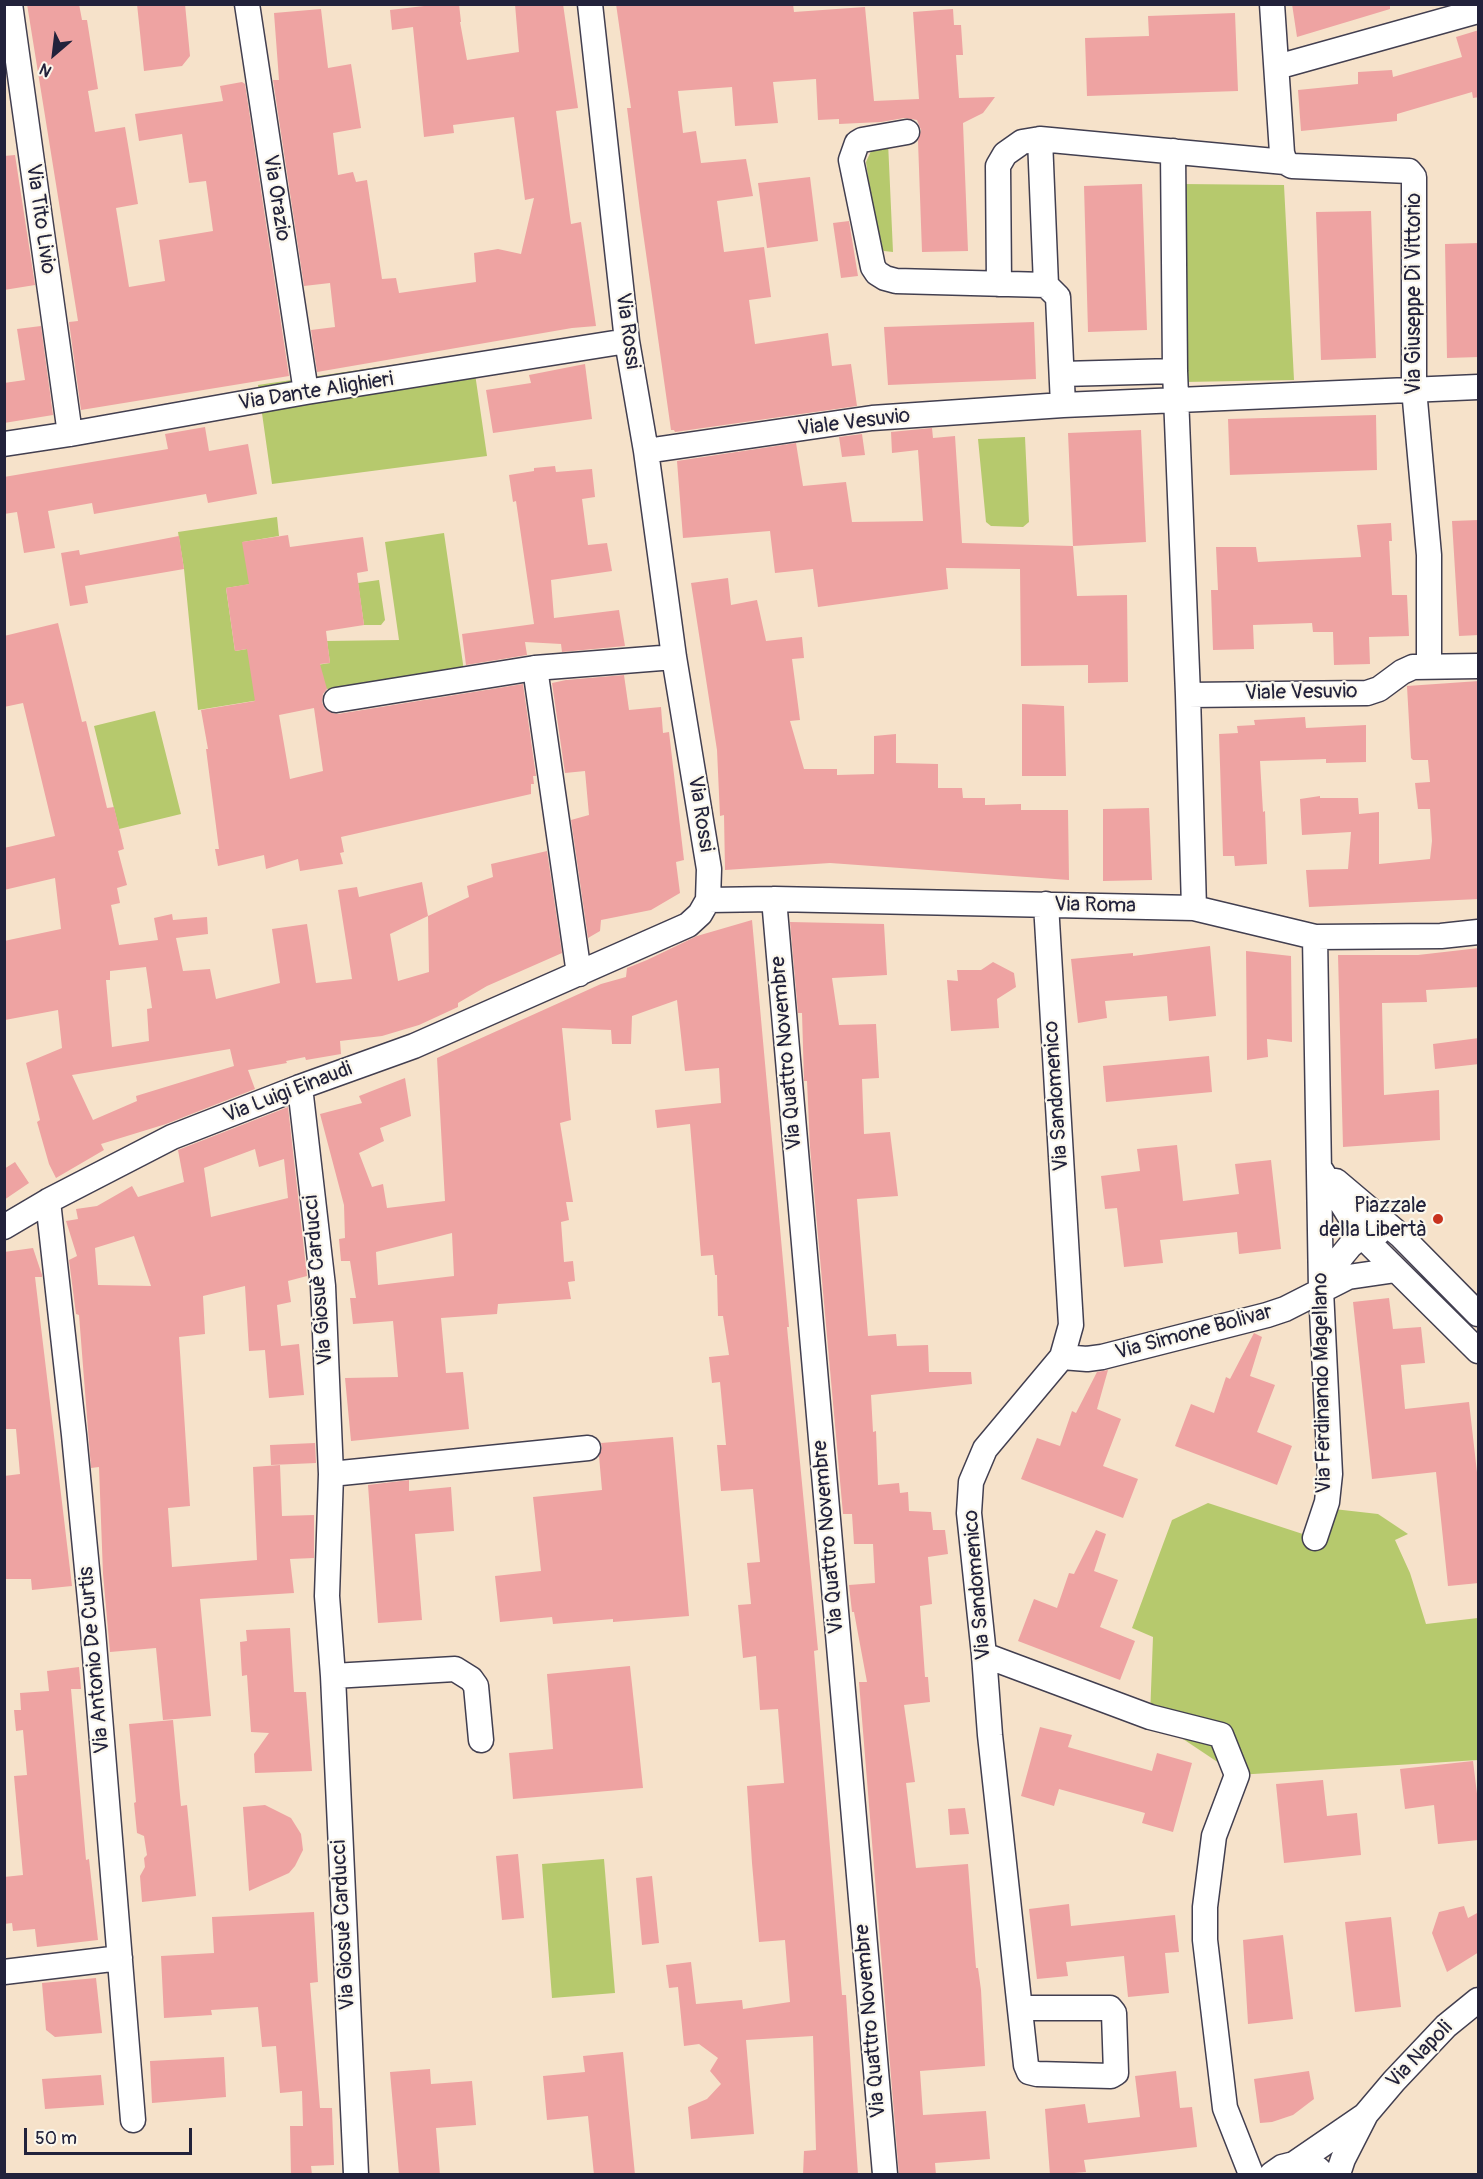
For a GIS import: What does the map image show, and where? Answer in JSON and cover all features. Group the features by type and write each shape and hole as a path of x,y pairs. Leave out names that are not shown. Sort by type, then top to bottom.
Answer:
{"street":[{"name":"Via Tito Livio","path":"10,4 70,434"},
{"name":"Via Orazio","path":"247,4 306,392"},
{"name":"Via Rossi","path":"590,4 627,341 646,451 674,657 709,869 708,900"},
{"path":"999,284 998,166 1005,154 1022,142 1040,139 1285,162 1282,153 1272,4"},
{"path":"1277,67 1479,11"},
{"path":"907,132 862,140 857,143 851,160 873,267 877,273 896,281 1046,285"},
{"path":"1040,139 1046,285 1058,297 1063,405"},
{"path":"1173,151 1175,371 1194,908"},
{"name":"Via Giuseppe Di Vittorio","path":"1285,162 1292,166 1409,171 1414,177 1414,389 1429,555 1429,666"},
{"name":"Via Dante Alighieri","path":"4,444 306,392 627,341"},
{"path":"1062,374 1175,371"},
{"name":"Viale Vesuvio","path":"646,451 872,418 1063,405 1479,387"},
{"path":"336,700 535,668 674,657"},
{"name":"Viale Vesuvio","path":"1188,695 1367,693 1379,689 1407,669 1429,666 1479,666"},
{"path":"535,668 579,974"},
{"name":"Via Roma","path":"708,900 774,899 1194,908 1315,937 1441,936 1479,932"},
{"name":"Via Quattro Novembre","path":"774,899 885,2175"},
{"name":"Via Luigi Einaudi","path":"4,1227 172,1137 414,1046 688,925 700,914 708,900"},
{"name":"Via Sandomenico","path":"1020,2008 1110,2008 1114,2013 1116,2073 1111,2076 1037,2074 1029,2072 1026,2065 990,1735 969,1513 971,1482 985,1449 1062,1357 1071,1325 1046,904"},
{"name":"Via Ferdinando Magellano","path":"1315,937 1321,1290 1330,1474 1327,1502 1315,1538"},
{"name":"Via Giosuè Carducci","path":"300,1087 322,1286 331,1474 327,1596 333,1676 356,2175"},
{"path":"1319,1167 1401,1236 1479,1314"},
{"path":"1319,1167 1362,1236 1479,1350"},
{"name":"Via Antonio De Curtis","path":"48,1202 92,1619 133,2120"},
{"path":"1321,1290 1339,1258 1362,1236 1376,1233 1401,1236"},
{"name":"Via Simone Bolivar","path":"1062,1357 1087,1359 1102,1357 1268,1315 1285,1309 1348,1277 1396,1270"},
{"path":"331,1474 588,1448"},
{"path":"984,1654 1150,1717 1221,1735 1237,1774 1214,1836 1205,1907 1205,1940 1225,2108 1240,2148 1274,2171 1306,2164 1323,2175"},
{"path":"333,1676 455,1669 471,1679 476,1686 481,1740"},
{"path":"4,1972 120,1958"},
{"name":"Via Napoli","path":"1338,2175 1343,2159 1366,2114 1446,2026 1479,2000"},
{"name":"Via Napoli","path":"1274,2171 1366,2114"},
{"path":"1240,2148 1274,2171"}],"green space":[{"path":"888,142 893,252 884,251 877,244 866,162 872,149"},
{"path":"1182,184 1284,185 1294,380 1184,382"},
{"path":"472,353 487,456 272,484 258,385"},
{"path":"1025,437 1029,522 1023,527 991,526 986,522 978,439"},
{"path":"277,517 279,536 243,542 251,584 226,588 235,651 247,649 290,669 330,663 327,641 399,640 385,542 444,533 464,671 327,689 198,710 184,569 178,532"},
{"path":"379,580 385,620 381,625 364,625 358,583"},
{"path":"155,711 181,814 119,829 94,726"},
{"path":"1208,1503 1315,1538 1325,1508 1378,1514 1408,1534 1395,1540 1410,1573 1426,1624 1478,1618 1478,1760 1237,1775 1150,1717 1153,1637 1132,1628 1172,1520"},
{"path":"604,1859 615,1993 552,1998 542,1864"}],"building":[{"path":"27,4 79,4 82,20 87,20 98,89 88,91 95,132 125,127 138,204 116,208 129,287 165,281 159,240 213,231 206,181 189,183 182,134 139,141 135,114 223,101 220,86 242,82 245,84 289,376 81,410 69,322 78,321"},
{"path":"137,4 185,4 190,56 182,66 144,71"},
{"path":"459,4 467,60 519,52 515,4 563,4 578,108 556,111 571,224 581,222 596,326 572,328 317,372 311,330 335,327 330,283 304,286 273,80 279,80 274,13 321,9 328,68 351,64 361,128 333,133 338,175 353,172 356,182 367,180 382,279 396,278 399,293 476,282 474,253 498,249 521,254 534,198 525,200 514,117 453,125 454,133 424,137 413,27 392,30 390,10"},
{"path":"616,4 793,4 794,12 865,7 874,101 919,99 913,12 953,9 954,25 961,25 963,55 956,55 959,98 995,97 983,113 963,123 968,251 922,252 918,141 921,130 917,120 904,118 881,122 839,124 839,119 818,120 816,79 773,82 778,123 735,126 732,87 678,91 683,133 696,131 701,163 746,159 753,196 717,201 724,252 764,247 771,297 749,300 755,344 828,333 832,366 851,364 857,406 675,432 671,430 640,211 627,108 631,108"},
{"path":"1292,4 1390,4 1390,9 1297,37"},
{"path":"1235,13 1238,91 1087,96 1085,38 1149,36 1148,16"},
{"path":"1479,30 1479,97 1473,98 1472,92 1397,114 1397,121 1301,131 1298,90 1358,84 1358,72 1392,70 1393,77 1462,57 1456,37"},
{"path":"15,155 35,285 4,290 4,156"},
{"path":"810,177 818,241 767,248 758,183"},
{"path":"1142,184 1147,330 1088,332 1084,186"},
{"path":"1371,211 1376,358 1321,360 1316,212"},
{"path":"849,221 858,276 841,278 833,223"},
{"path":"1479,243 1479,357 1447,358 1445,244"},
{"path":"1034,322 1036,379 888,385 884,327"},
{"path":"41,326 53,415 4,423 4,383 25,380 17,329"},
{"path":"585,364 592,419 493,433 486,390 531,383 529,375"},
{"path":"1376,415 1377,470 1230,475 1228,419"},
{"path":"205,427 209,451 248,444 257,494 208,503 206,494 94,514 92,503 48,511 55,548 24,553 17,512 4,514 4,477 168,449 165,434"},
{"path":"932,428 933,438 955,436 962,543 1073,546 1077,596 1127,595 1128,682 1088,683 1088,665 1021,666 1020,569 946,568 948,589 818,607 813,569 775,573 770,531 683,538 677,461 796,443 803,486 846,482 852,522 923,521 918,450 892,453 891,432"},
{"path":"1141,430 1146,542 1073,546 1068,433"},
{"path":"862,434 865,455 842,457 839,437"},
{"path":"555,466 556,472 592,469 595,497 582,499 588,545 607,543 612,571 551,580 554,618 619,610 625,646 562,652 561,644 525,642 527,655 466,665 462,634 534,624 516,501 513,502 509,475 534,471 534,468"},
{"path":"1479,520 1479,635 1459,636 1452,521"},
{"path":"1391,523 1392,541 1389,541 1392,595 1407,595 1409,636 1369,637 1370,664 1334,665 1333,632 1313,632 1312,623 1253,625 1254,649 1213,650 1211,590 1218,590 1216,547 1256,547 1258,562 1361,557 1357,525"},
{"path":"288,535 290,547 363,537 368,571 357,573 364,625 326,631 330,663 320,664 327,689 323,694 322,702 325,709 338,714 523,684 536,776 533,776 534,784 531,784 531,794 341,837 344,852 340,853 343,864 300,871 298,859 266,869 264,855 218,866 215,849 219,849 206,749 208,749 201,710 255,701 247,649 235,651 226,588 249,584 242,542","holes":["314,708 323,771 290,779 279,715"]},
{"path":"179,536 184,569 85,586 88,603 70,606 61,553 79,550 80,555"},
{"path":"728,578 731,605 757,600 766,641 802,637 804,658 792,659 800,720 790,721 804,769 837,769 837,775 874,774 874,736 896,734 896,763 938,764 938,788 962,788 963,798 985,798 985,805 1021,804 1021,810 1068,810 1069,880 830,863 725,870 724,815 720,816 717,750 691,583"},
{"path":"58,623 82,722 86,721 107,808 114,807 124,849 118,851 127,885 117,888 120,903 111,905 119,945 158,940 154,918 172,914 173,920 207,917 208,934 176,938 183,971 210,969 216,999 280,983 272,929 307,924 316,983 352,979 338,890 357,887 359,897 422,882 428,916 469,897 467,886 493,877 491,864 547,851 562,953 487,986 458,1003 458,1007 419,1025 382,1036 340,1041 341,1054 306,1060 305,1057 286,1061 287,1063 248,1070 255,1089 166,1124 101,1144 104,1150 56,1178 49,1164 37,1122 40,1120 26,1063 62,1048 58,1010 5,1020 4,941 61,929 55,878 4,890 4,848 55,836 23,703 4,707 4,636","holes":["428,916 429,972 398,981 390,934","146,967 152,1008 147,1009 149,1041 112,1047 106,980 110,980 110,971","230,1049 234,1066 136,1096 137,1101 93,1120 72,1075"]},
{"path":"624,675 629,710 661,707 663,733 669,732 684,860 676,862 680,893 651,910 601,920 600,931 588,938 571,820 589,815 585,771 565,773 552,683"},
{"path":"1479,681 1479,899 1309,907 1306,870 1348,869 1351,832 1302,835 1300,799 1320,796 1320,798 1358,798 1359,814 1379,812 1379,864 1430,859 1432,841 1430,809 1418,809 1415,783 1430,782 1428,760 1411,758 1407,686"},
{"path":"1022,704 1064,706 1066,776 1022,776"},
{"path":"1305,717 1306,728 1366,725 1366,762 1326,763 1326,759 1260,761 1267,864 1235,866 1234,856 1223,856 1219,734 1238,733 1237,726 1255,725 1254,720"},
{"path":"1149,808 1152,880 1103,881 1103,809"},
{"path":"752,920 818,1650 814,1651 842,1995 846,1995 858,2175 803,2175 804,2151 816,2150 813,2036 746,2040 754,2134 691,2139 688,2107 707,2099 721,2084 710,2071 718,2058 699,2044 684,2046 678,1987 669,1988 666,1965 691,1962 696,2004 742,2000 743,2009 790,2002 785,1940 759,1942 752,1863 747,1786 784,1783 778,1709 760,1710 756,1656 743,1658 738,1605 751,1604 747,1563 760,1562 753,1489 721,1491 717,1445 726,1445 720,1382 712,1383 709,1357 729,1355 723,1316 718,1316 717,1275 715,1275 713,1255 701,1256 690,1124 657,1128 655,1110 721,1103 719,1068 685,1071 677,1000 632,1016 631,1044 612,1044 611,1030 562,1028 571,1120 560,1123 573,1202 566,1202 569,1220 561,1222 564,1262 573,1261 575,1281 568,1282 571,1299 498,1304 497,1314 441,1318 446,1373 463,1372 469,1429 351,1441 345,1378 398,1377 393,1321 353,1324 350,1298 356,1298 350,1261 341,1261 339,1239 345,1238 344,1205 320,1114 362,1103 359,1096 405,1078 411,1116 380,1128 384,1141 359,1153 372,1187 383,1184 387,1208 445,1201 437,1058 601,984 626,977 627,968 697,936","holes":["452,1233 454,1276 378,1285 376,1252"]},
{"path":"790,922 884,924 887,975 832,978 839,1025 876,1024 879,1078 862,1079 864,1134 890,1132 898,1196 857,1199 868,1336 896,1334 897,1346 928,1345 929,1372 971,1372 972,1384 871,1395 873,1432 876,1431 878,1485 899,1483 900,1493 908,1492 909,1511 931,1512 933,1530 945,1530 948,1554 928,1557 932,1604 920,1606 925,1677 928,1677 930,1702 904,1705 915,1782 906,1783 916,1868 968,1864 976,1968 978,1968 981,1990 985,2066 920,2071 923,2115 986,2111 990,2159 935,2163 936,2175 899,2175 859,1682 867,1682 854,1612 852,1612 849,1585 875,1583 873,1544 854,1544 852,1514 843,1514 810,1147 807,1081 804,1081 802,1013 798,1013"},
{"path":"1210,946 1216,1016 1169,1021 1167,996 1105,1001 1107,1018 1078,1023 1071,959 1133,953 1133,956"},
{"path":"1479,948 1479,987 1426,990 1427,1002 1382,1003 1384,1095 1439,1090 1440,1140 1343,1147 1338,955 1418,955"},
{"path":"1246,951 1291,956 1292,1042 1267,1039 1268,1057 1247,1060"},
{"path":"993,962 1014,973 1016,987 997,999 999,1028 951,1031 947,980 958,981 957,970 981,970"},
{"path":"1479,1038 1479,1064 1435,1069 1433,1044"},
{"path":"1209,1056 1212,1092 1106,1102 1103,1066"},
{"path":"288,1107 307,1276 288,1281 291,1302 277,1305 281,1346 299,1344 304,1395 269,1398 265,1350 249,1351 245,1286 203,1296 205,1334 179,1337 190,1506 168,1508 172,1567 257,1560 253,1467 280,1465 282,1516 314,1515 314,1558 290,1559 294,1593 200,1599 211,1716 163,1720 156,1648 110,1652 103,1574 99,1467 91,1468 79,1315 76,1314 69,1260 77,1256 66,1221 78,1219 76,1209 97,1206 132,1186 138,1197 184,1182 178,1150","holes":["255,1149 259,1167 284,1159 288,1198 211,1217 204,1168","134,1236 151,1286 98,1285 95,1248"]},
{"path":"1177,1145 1183,1201 1239,1194 1235,1164 1271,1160 1281,1249 1239,1254 1237,1232 1160,1240 1163,1263 1124,1267 1117,1208 1105,1209 1101,1176 1140,1171 1137,1149"},
{"path":"15,1162 29,1183 4,1200 4,1169"},
{"path":"33,1248 42,1275 42,1277 35,1277 72,1586 32,1590 31,1579 4,1579 4,1476 20,1474 16,1429 4,1429 4,1252"},
{"path":"1389,1298 1393,1329 1421,1327 1425,1363 1401,1365 1405,1409 1469,1402 1479,1490 1479,1583 1448,1586 1436,1472 1372,1479 1353,1302"},
{"path":"1254,1333 1262,1337 1250,1376 1275,1385 1257,1432 1292,1446 1277,1485 1175,1446 1191,1404 1214,1413 1226,1377 1230,1379"},
{"path":"1108,1370 1097,1409 1121,1419 1103,1466 1138,1479 1123,1518 1021,1479 1037,1438 1060,1446 1072,1411 1076,1413 1097,1372"},
{"path":"673,1437 689,1616 553,1624 552,1617 500,1622 495,1576 541,1571 533,1497 602,1490 599,1456 601,1443"},
{"path":"315,1443 316,1463 271,1465 270,1445"},
{"path":"409,1480 409,1491 451,1487 454,1531 415,1534 422,1620 378,1623 368,1485"},
{"path":"1096,1530 1106,1534 1094,1571 1118,1580 1100,1627 1135,1641 1120,1680 1018,1641 1034,1599 1057,1608 1069,1573 1074,1574"},
{"path":"290,1628 294,1692 306,1692 312,1771 255,1773 254,1754 269,1733 251,1732 247,1675 242,1676 240,1642 247,1641 246,1630"},
{"path":"630,1666 643,1788 513,1799 509,1753 553,1749 547,1674"},
{"path":"79,1667 81,1689 71,1689 86,1860 89,1859 98,1940 37,1947 35,1929 13,1931 12,1923 4,1924 4,1877 23,1875 14,1776 27,1775 23,1730 16,1731 14,1710 21,1710 20,1693 49,1691 47,1671"},
{"path":"173,1720 181,1806 187,1805 196,1896 142,1902 140,1876 145,1867 144,1858 147,1855 144,1836 137,1833 129,1724"},
{"path":"1040,1727 1072,1735 1068,1747 1152,1771 1157,1753 1192,1763 1173,1832 1142,1823 1145,1813 1059,1789 1054,1806 1021,1796"},
{"path":"1473,1761 1479,1810 1479,1840 1438,1844 1434,1805 1405,1809 1400,1769"},
{"path":"1323,1780 1327,1816 1357,1813 1361,1855 1284,1863 1276,1784"},
{"path":"265,1805 291,1818 301,1834 303,1850 289,1873 249,1891 243,1807"},
{"path":"965,1808 969,1834 950,1835 948,1809"},
{"path":"518,1854 524,1918 502,1920 496,1856"},
{"path":"652,1876 659,1943 642,1945 636,1878"},
{"path":"1069,1904 1071,1926 1175,1915 1179,1952 1165,1953 1169,1993 1128,1997 1124,1956 1066,1962 1068,1976 1037,1979 1029,1909"},
{"path":"1464,1906 1468,1918 1479,1912 1479,1952 1447,1972 1432,1933 1439,1912"},
{"path":"314,1912 318,1982 310,1983 320,2108 332,2108 334,2165 311,2166 312,2175 291,2175 290,2126 303,2126 302,2091 280,2093 276,2046 262,2047 258,2007 211,2010 212,2015 164,2018 161,1956 214,1953 212,1917"},
{"path":"1391,1917 1401,2007 1355,2012 1345,1922"},
{"path":"1283,1935 1293,2019 1248,2024 1243,1940"},
{"path":"96,1978 102,2033 55,2037 46,2030 42,1983"},
{"path":"623,2052 635,2175 594,2175 588,2116 547,2120 543,2076 585,2072 583,2056"},
{"path":"224,2057 226,2097 152,2103 150,2061"},
{"path":"430,2069 431,2084 472,2081 476,2125 436,2128 440,2175 399,2175 390,2072"},
{"path":"1176,2071 1180,2108 1192,2107 1197,2147 1084,2160 1086,2172 1050,2175 1045,2109 1085,2104 1088,2123 1140,2117 1135,2076"},
{"path":"1309,2071 1314,2099 1293,2115 1272,2122 1260,2123 1254,2079"},
{"path":"101,2075 104,2105 45,2109 42,2079"}],"place":[{"name":"Piazzale della Libertà","path":"1438,1219"}]}
